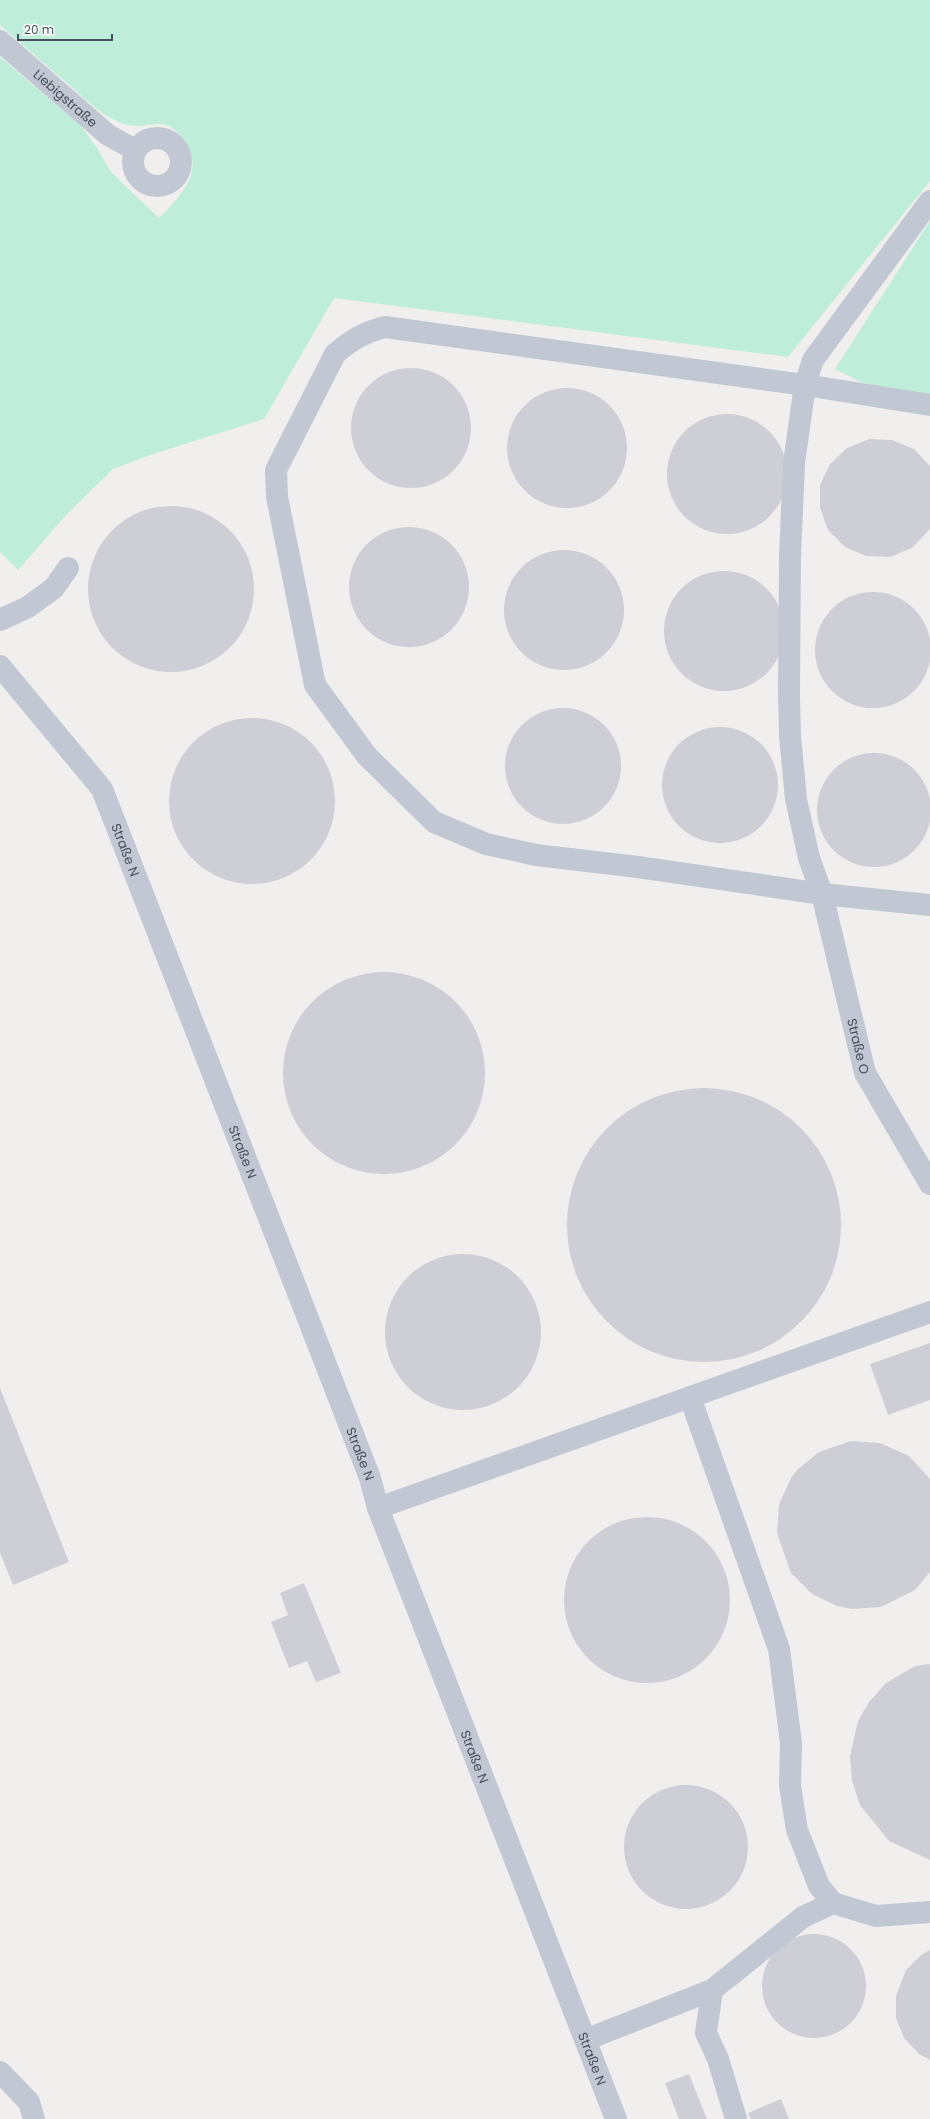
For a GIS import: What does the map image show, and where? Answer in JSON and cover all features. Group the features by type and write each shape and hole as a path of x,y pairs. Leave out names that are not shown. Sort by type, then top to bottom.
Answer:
{"street":[{"name":"Liebigstraße","path":"0,41 108,135 135,150"},
{"name":"Straße O","path":"930,201 813,360 805,385 794,463 790,557 789,694 790,736 796,799 809,858 822,894 865,1073 930,1184"},
{"path":"930,405 805,385 385,327 367,332 350,341 335,354 276,470 277,497 315,685 367,756 434,822 486,844 536,855 638,867 822,894 930,905"},
{"path":"0,620 7,618 28,606 54,588 68,568"},
{"name":"Straße N","path":"0,666 102,789 370,1478 378,1508 616,2119"},
{"path":"378,1508 930,1312"},
{"path":"690,1397 779,1649 791,1743 790,1786 797,1830 819,1886 833,1903 876,1916 930,1912"},
{"path":"584,2040 712,1990 803,1917 833,1903"},
{"path":"712,1990 706,2033 718,2059 736,2119"},
{"path":"0,2072 29,2102 34,2119"}],"green space":[{"path":"0,0 930,0 930,181 788,357 334,298 264,419 153,454 113,469 66,515 18,570 0,552 0,57 81,126 97,148 111,172 159,218 175,201 188,182 192,173 192,162 190,151 184,140 171,127 159,124 134,126 118,122 91,105 0,25"},
{"path":"930,221 930,394 878,387 861,382 835,369"}],"building":[{"path":"411,368 423,369 434,373 444,378 453,386 461,395 466,405 470,416 470,440 466,451 461,461 453,470 444,478 434,483 423,487 411,488 399,487 388,483 378,478 369,470 361,461 356,451 352,440 351,428 352,416 356,405 361,395 369,386 378,378 388,373 399,369"},
{"path":"567,388 579,389 590,393 600,398 609,406 617,415 622,425 626,436 626,460 622,471 617,481 609,490 600,498 590,503 579,507 567,508 555,507 544,503 534,498 525,490 517,481 512,471 508,460 507,448 508,436 512,425 517,415 525,406 534,398 544,393 555,389"},
{"path":"727,414 739,415 750,419 760,424 769,432 777,441 782,451 786,462 786,486 782,497 777,507 769,516 760,524 750,529 739,533 727,534 715,533 704,529 694,524 685,516 677,507 672,497 668,486 667,474 668,462 672,451 677,441 685,432 694,424 704,419 715,415"},
{"path":"869,439 892,440 914,449 930,466 930,529 912,548 890,557 866,556 845,547 828,530 820,508 820,485 830,464 847,448"},
{"path":"163,506 179,506 195,509 210,515 230,530 245,550 248,557 253,573 253,605 248,621 245,628 230,648 210,663 195,669 179,672 163,672 147,669 132,663 112,648 107,642 97,628 91,613 88,597 88,581 91,565 97,550 112,530 118,525 132,515 147,509"},
{"path":"409,527 421,528 432,532 442,537 451,545 459,554 464,564 468,575 468,599 464,610 459,620 451,629 442,637 432,642 421,646 409,647 397,646 386,642 376,637 367,629 359,620 354,610 350,599 349,587 350,575 354,564 359,554 367,545 376,537 386,532 397,528"},
{"path":"564,550 587,555 597,560 606,568 614,577 619,587 624,610 619,633 614,643 606,652 597,660 587,665 564,670 541,665 531,660 522,652 514,643 509,633 504,610 509,587 514,577 522,568 531,560 541,555"},
{"path":"724,571 736,572 747,576 757,581 766,589 774,598 779,608 783,619 783,643 779,654 774,664 766,673 757,681 747,686 736,690 724,691 712,690 701,686 691,681 682,673 674,664 669,654 665,643 664,631 665,619 669,608 674,598 682,589 691,581 701,576 712,572"},
{"path":"873,592 884,593 895,597 914,609 926,628 930,639 930,661 926,672 914,691 895,703 884,707 873,708 862,707 851,703 832,691 820,672 816,661 815,650 816,639 820,628 832,609 851,597 862,593"},
{"path":"563,708 585,712 604,725 617,744 621,766 617,788 604,807 585,820 563,824 541,820 522,807 509,788 505,766 509,744 522,725 541,712"},
{"path":"244,718 260,718 284,724 311,742 329,769 335,793 335,809 329,833 311,860 284,878 260,884 244,884 220,878 199,865 188,854 175,833 169,809 169,793 175,769 188,748 199,737 220,724"},
{"path":"720,727 742,731 761,744 774,763 778,785 774,807 761,826 742,839 720,843 698,839 679,826 666,807 662,785 666,763 679,744 698,731"},
{"path":"874,753 885,754 896,758 906,763 914,770 921,778 926,788 930,799 930,821 926,832 921,842 914,850 906,857 896,862 885,866 874,867 863,866 852,862 842,857 834,850 827,842 822,832 818,821 817,810 818,799 822,788 827,778 834,770 842,763 852,758 863,754"},
{"path":"384,972 404,974 423,980 440,989 462,1009 477,1034 483,1053 485,1073 483,1093 477,1112 468,1129 448,1151 423,1166 404,1172 384,1174 364,1172 345,1166 328,1157 306,1137 291,1112 285,1093 283,1073 285,1053 291,1034 300,1017 320,995 345,980 364,974"},
{"path":"704,1088 744,1094 768,1104 780,1111 801,1128 818,1149 825,1161 835,1185 841,1225 835,1265 825,1289 818,1301 801,1322 780,1339 768,1346 744,1356 704,1362 664,1356 640,1346 628,1339 607,1322 590,1301 583,1289 573,1265 567,1225 573,1185 583,1161 590,1149 607,1128 628,1111 640,1104 664,1094"},
{"path":"455,1254 471,1254 486,1257 500,1263 513,1271 524,1282 538,1309 541,1332 540,1347 532,1369 524,1382 513,1393 486,1407 471,1410 455,1410 440,1407 426,1401 413,1393 402,1382 388,1355 385,1340 385,1324 388,1309 394,1295 402,1282 413,1271 440,1257"},
{"path":"930,1343 930,1400 888,1415 870,1364"},
{"path":"0,1388 69,1562 13,1585 0,1553"},
{"path":"851,1441 880,1443 909,1456 930,1479 930,1572 915,1590 881,1607 852,1609 837,1606 812,1594 791,1573 777,1533 779,1504 791,1478 797,1470 819,1452"},
{"path":"639,1517 655,1517 671,1520 686,1526 706,1541 721,1561 724,1568 729,1584 729,1616 724,1632 721,1639 706,1659 686,1674 671,1680 655,1683 639,1683 623,1680 608,1674 588,1659 583,1653 573,1639 567,1624 564,1608 564,1592 567,1576 573,1561 588,1541 594,1536 608,1526 623,1520"},
{"path":"304,1583 341,1673 316,1682 307,1661 289,1668 271,1622 288,1615 280,1593"},
{"path":"930,1664 930,1860 889,1841 860,1805 852,1781 850,1756 858,1721 869,1702 886,1683 915,1666"},
{"path":"686,1785 710,1790 730,1803 743,1823 748,1847 743,1871 730,1891 710,1904 686,1909 662,1904 642,1891 629,1871 624,1847 629,1823 642,1803 662,1790"},
{"path":"814,1934 834,1938 843,1943 857,1957 862,1966 866,1986 862,2006 857,2015 843,2029 834,2034 814,2038 794,2034 785,2029 771,2015 766,2006 762,1986 766,1966 771,1957 785,1943 794,1938"},
{"path":"930,1950 930,2060 919,2054 904,2038 896,2018 896,1996 906,1970 921,1955"},
{"path":"689,2074 707,2119 679,2119 665,2083"},
{"path":"781,2099 789,2119 751,2119 748,2113"}]}
